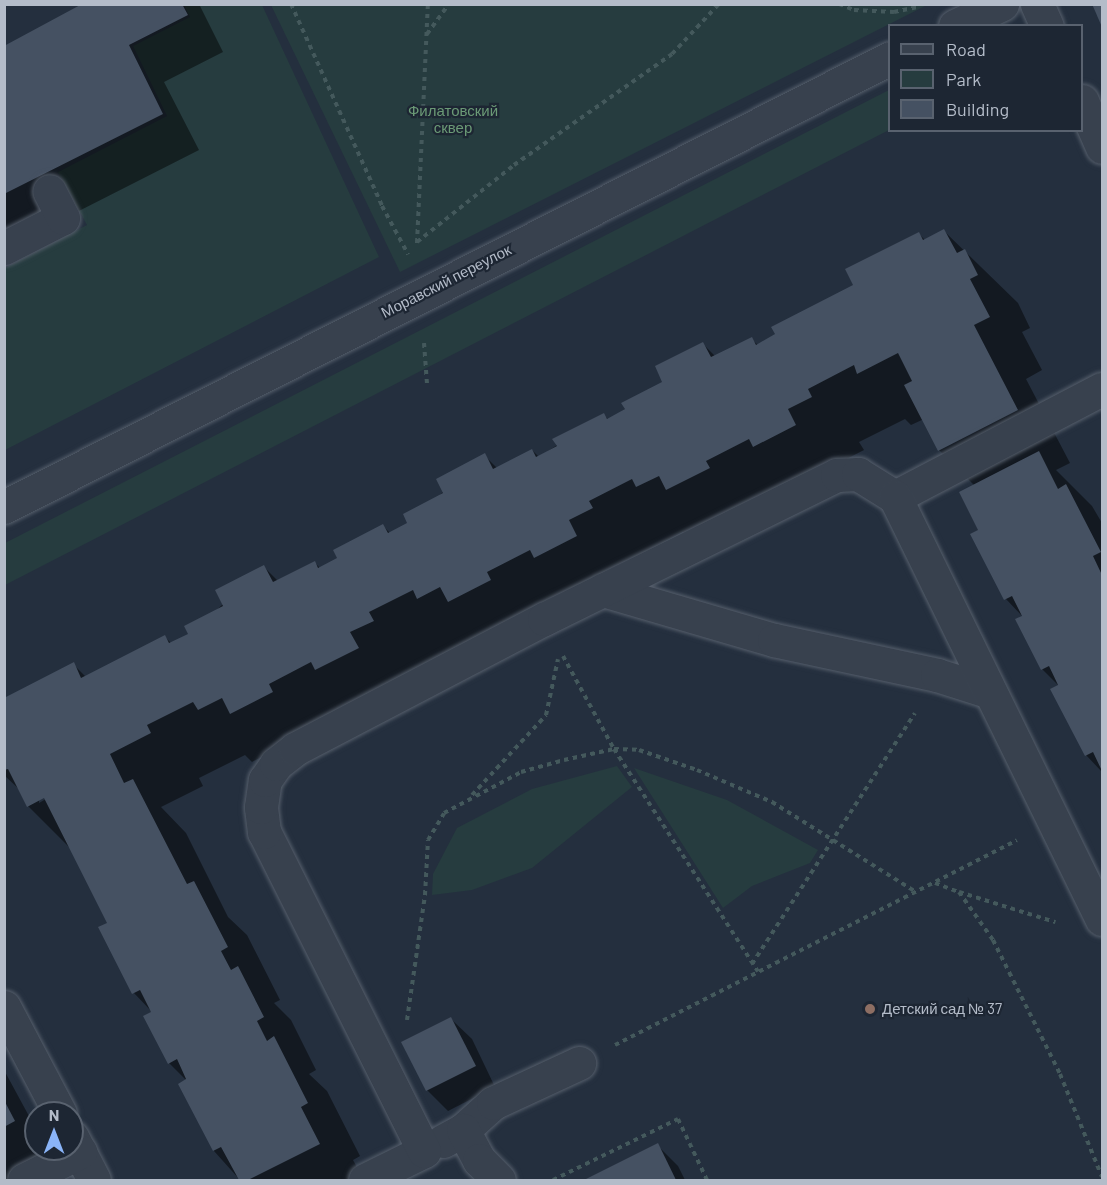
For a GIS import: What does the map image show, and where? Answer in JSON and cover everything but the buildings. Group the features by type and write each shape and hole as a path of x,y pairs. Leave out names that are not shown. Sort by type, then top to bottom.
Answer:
{"street":[{"path":"959,24 1002,4"},
{"path":"1037,4 1046,24"},
{"name":"Моравский переулок","path":"4,507 417,279 888,59"},
{"path":"1083,103 1102,147"},
{"path":"4,249 63,218 49,191"},
{"path":"895,497 1102,389"},
{"path":"424,1151 264,832 261,807 265,780 276,764 295,749 603,590 837,475 858,474 895,497 987,691 1102,919"},
{"path":"603,590 774,640 937,675 987,691"},
{"path":"4,1006 54,1101"},
{"path":"365,1180 463,1130 493,1103 579,1063"},
{"path":"463,1130 479,1160 499,1180"},
{"path":"24,1180 72,1161"}],"path":[{"path":"291,4 417,279"},
{"path":"427,384 417,279 417,242 428,4"},
{"path":"426,34 449,4"},
{"path":"417,242 513,165 672,54 719,4"},
{"path":"839,4 854,10 894,12 923,4"},
{"path":"471,796 546,715 560,651 614,749 758,972"},
{"path":"752,964 898,742 937,675"},
{"path":"406,1030 425,895 428,840 444,813 471,796 521,772 614,749 639,750 697,770 772,802 916,892"},
{"path":"579,1063 1025,836"},
{"path":"934,882 1065,926"},
{"path":"959,892 977,912 1039,1029 1100,1167 1102,1177"},
{"path":"553,1180 678,1119 707,1180"}],"green space":[{"path":"184,5 262,5 379,257 5,450 5,268 87,225 58,172 167,116 133,46 190,17"},
{"name":"Филатовский сквер","path":"271,5 927,5 888,24 400,272"},
{"path":"888,91 888,131 5,585 5,543"},
{"path":"617,766 632,787 532,868 472,890 432,895 433,874 457,828 532,789"},
{"path":"634,768 727,800 818,850 810,863 752,886 723,908"}],"place":[{"name":"Детский сад № 37","path":"870,1009"}]}
